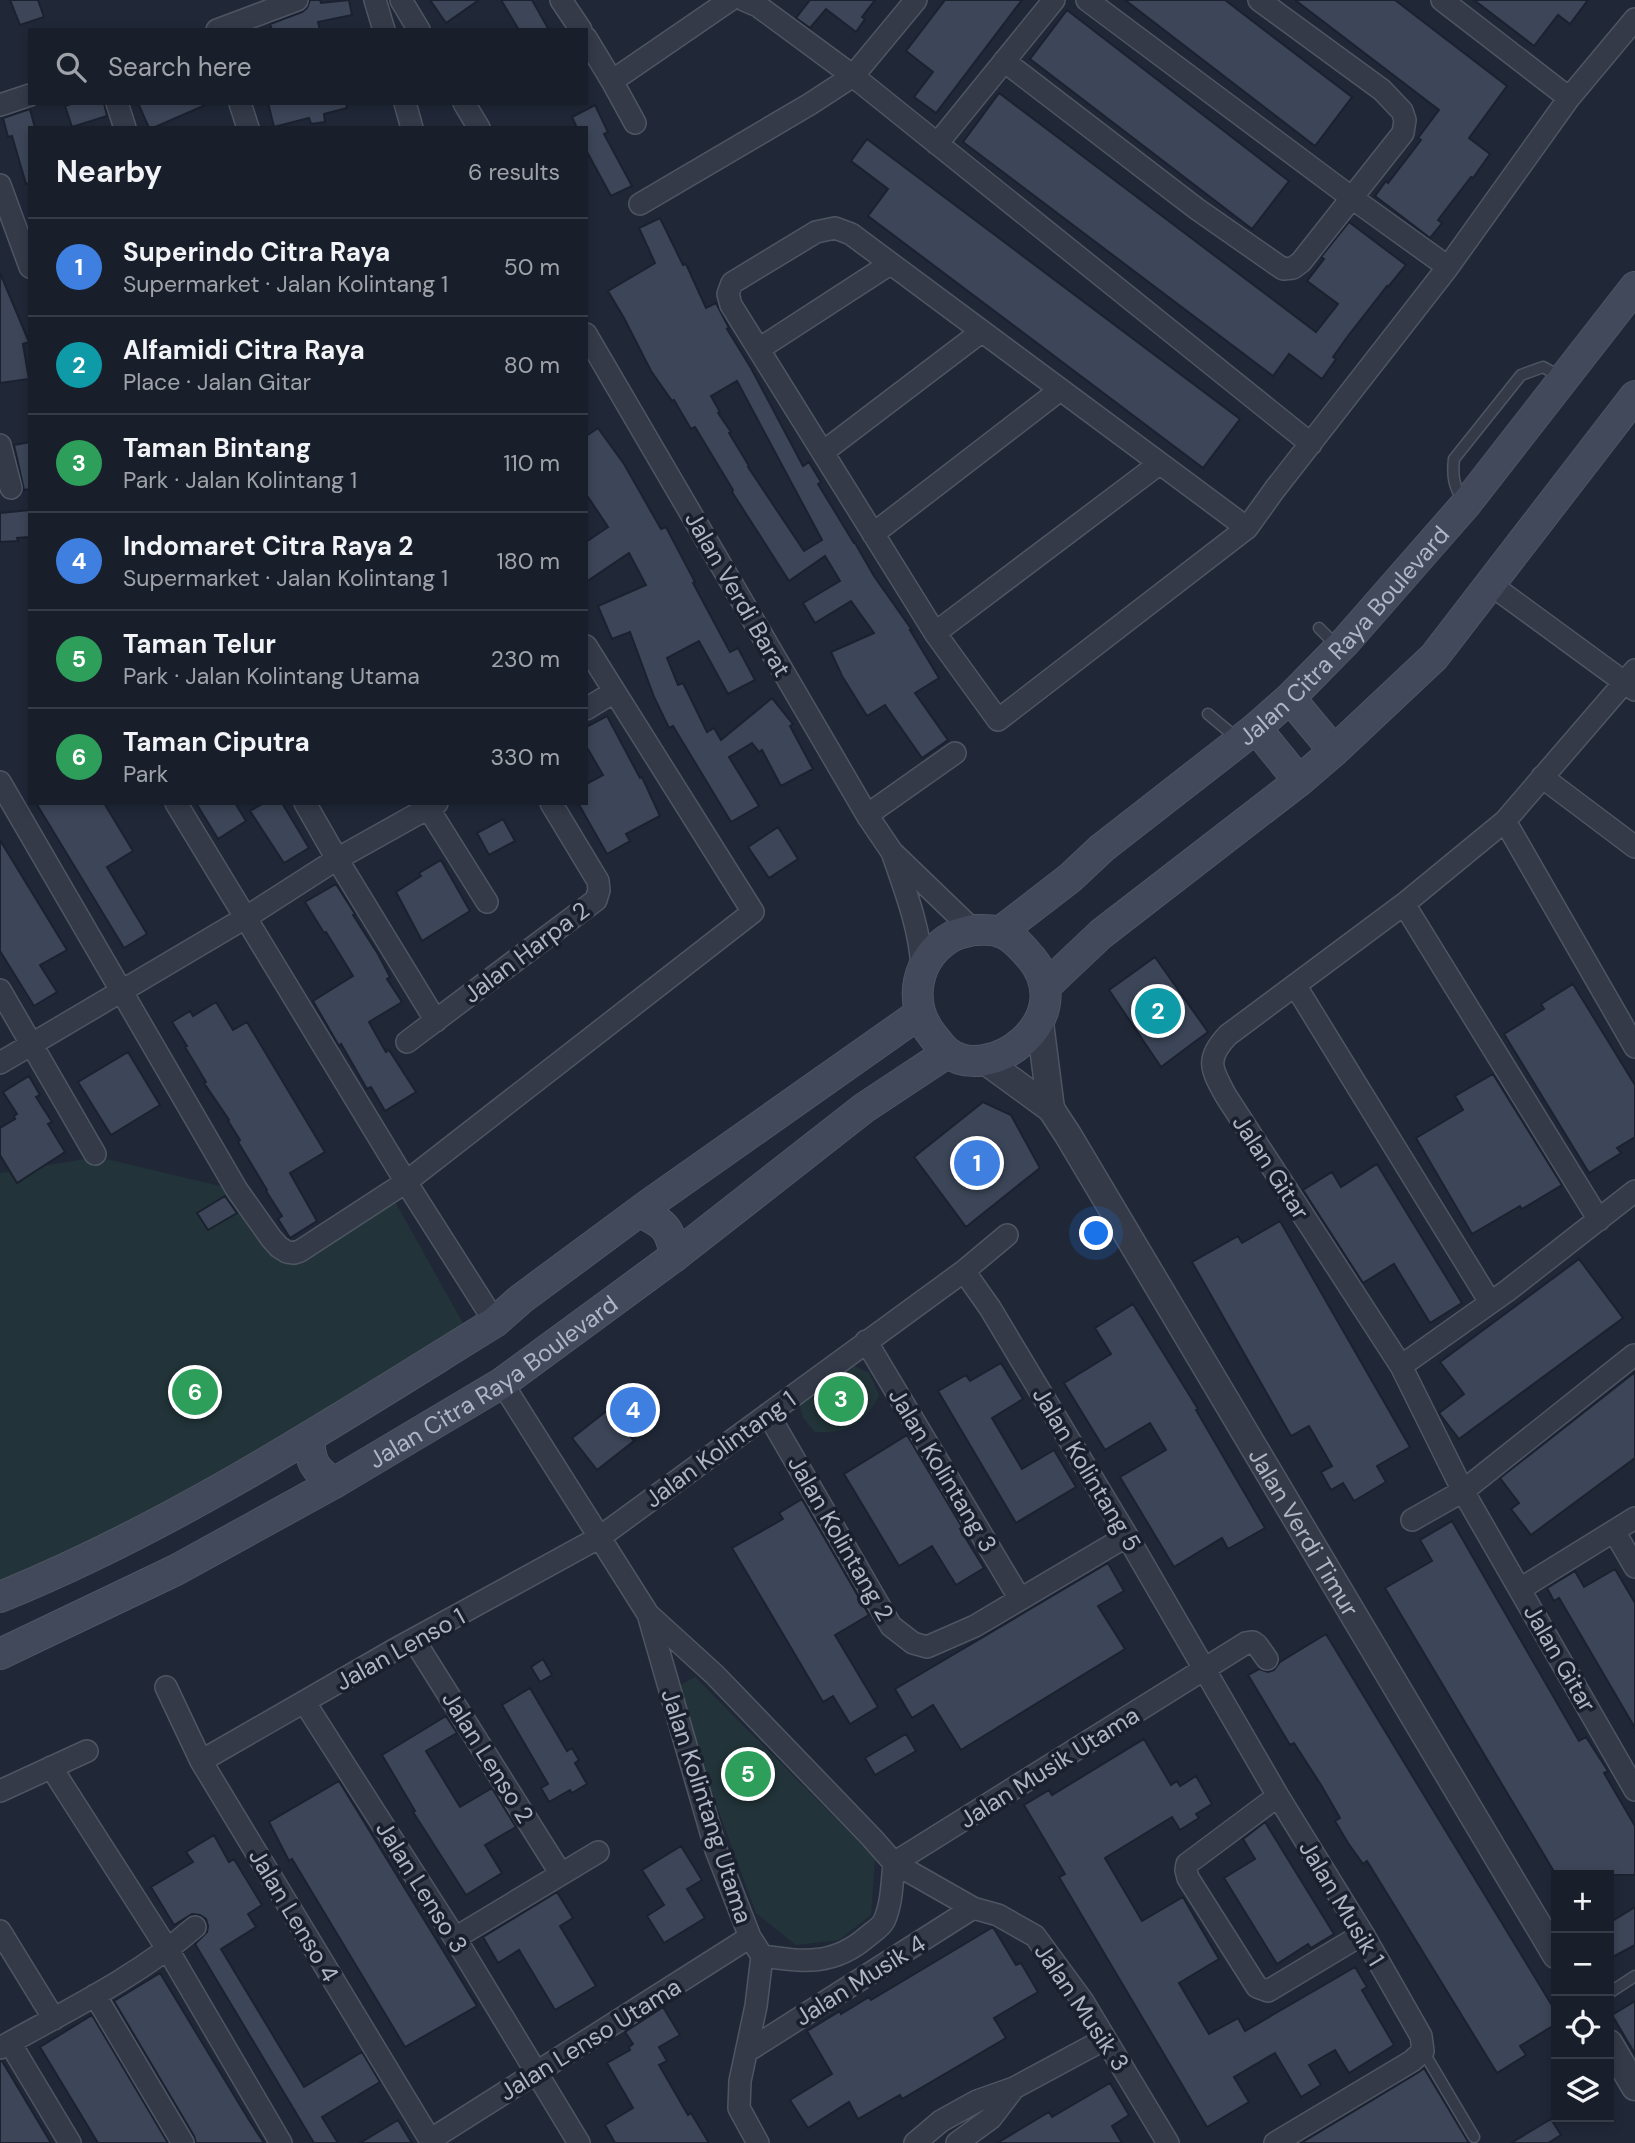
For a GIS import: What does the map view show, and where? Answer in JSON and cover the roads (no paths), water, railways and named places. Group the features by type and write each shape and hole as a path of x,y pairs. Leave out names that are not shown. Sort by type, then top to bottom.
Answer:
{"main road":[{"name":"Jalan Citra Raya Boulevard","path":"987,931 1070,878 1102,848 1290,698 1329,638 1465,504 1635,287"},
{"path":"1045,987 1101,934 1299,781 1434,657 1635,396"},
{"path":"1290,698 1334,751"},
{"path":"1248,734 1299,781"},
{"path":"987,931 1020,945 1035,963 1045,987 1045,1007 1040,1023 1023,1042 984,1060 963,1059 947,1053 919,1014 918,992 922,968 936,950 953,937 987,931"},
{"name":"Jalan Citra Raya Boulevard","path":"0,1597 54,1575 164,1519 309,1437 495,1322 521,1299 640,1212 919,1014"},
{"name":"Jalan Citra Raya Boulevard","path":"0,1654 176,1570 334,1483 502,1383 675,1256 864,1108 947,1053"},
{"path":"640,1212 667,1228 675,1256"},
{"path":"309,1437 314,1466 334,1483"}],"street":[{"path":"222,28 298,0"},
{"path":"375,0 383,28"},
{"path":"401,0 418,28"},
{"path":"561,0 580,28"},
{"path":"612,81 730,0"},
{"path":"640,204 853,76 916,0"},
{"path":"937,144 1054,0"},
{"path":"1087,0 1448,267"},
{"path":"1004,61 1197,209 1283,269 1293,268 1301,262 1404,133 1405,120 1402,111 1382,90 1259,0"},
{"path":"1442,0 1569,98"},
{"path":"755,2 853,76 1311,444"},
{"path":"1247,528 850,234 835,228 816,232 732,283 727,294 731,305 935,633 990,727 1247,528 1448,267 1569,98 1635,19"},
{"path":"588,41 635,123"},
{"path":"0,105 28,96"},
{"path":"118,105 124,126"},
{"path":"241,105 247,126"},
{"path":"406,105 411,126"},
{"path":"465,105 477,126"},
{"path":"0,185 7,228 28,264"},
{"path":"759,349 890,264"},
{"path":"823,452 981,332"},
{"name":"Jalan Verdi Barat","path":"588,337 867,814 892,852 921,946 922,968"},
{"path":"873,534 1059,390"},
{"path":"0,445 14,487"},
{"path":"935,633 1159,464"},
{"path":"1490,584 1632,681"},
{"path":"0,782 237,1190 271,1238 287,1252 294,1253 406,1182 753,912 588,649"},
{"name":"Jalan Gitar","path":"1632,681 1542,777 1505,821 1404,904 1228,1035 1214,1050 1212,1065 1226,1096 1401,1366 1463,1490 1635,1790"},
{"path":"588,708 614,692"},
{"path":"867,814 955,753"},
{"path":"1542,777 1635,848"},
{"path":"177,805 406,1182 495,1322"},
{"name":"Jalan Harpa 2","path":"306,805 436,1021"},
{"path":"0,1063 430,805 487,902"},
{"name":"Jalan Harpa 2","path":"407,1042 596,900 598,881 552,805"},
{"path":"1505,821 1635,1047"},
{"name":"Jalan Verdi Barat","path":"892,852 987,931"},
{"path":"1404,904 1599,1220"},
{"path":"1295,985 1490,1302"},
{"path":"0,990 95,1154"},
{"name":"Jalan Verdi Timur","path":"1040,1023 1051,1109"},
{"name":"Jalan Verdi Timur","path":"984,1060 1051,1109 1551,1947"},
{"path":"1401,1366 1635,1191"},
{"name":"Jalan Kolintang 1","path":"600,1537 964,1271 1007,1235"},
{"name":"Jalan Kolintang 5","path":"964,1271 990,1308 1127,1536 1204,1671"},
{"name":"Jalan Kolintang 3","path":"866,1341 1020,1599"},
{"path":"1412,1520 1463,1490 1634,1355"},
{"name":"Jalan Kolintang Utama","path":"502,1383 648,1614 715,1675 894,1863"},
{"name":"Jalan Kolintang 2","path":"768,1414 891,1626 913,1643 927,1647 975,1626 1020,1599"},
{"path":"1520,1589 1635,1518"},
{"path":"1614,1531 1635,1567"},
{"path":"1020,1599 1127,1536"},
{"name":"Jalan Lenso 1","path":"201,1761 600,1537"},
{"name":"Jalan Kolintang Utama","path":"648,1614 716,1850 750,1937 762,1956"},
{"name":"Jalan Lenso 2","path":"414,1640 561,1874"},
{"name":"Jalan Musik Utama","path":"894,1863 1246,1643 1253,1642 1258,1645 1267,1659"},
{"name":"Jalan Musik 1","path":"1204,1671 1363,1934 1421,2036 1423,2051"},
{"name":"Jalan Lenso 4","path":"166,1687 201,1761 431,2141"},
{"name":"Jalan Lenso 3","path":"305,1703 455,1938 579,2143"},
{"path":"0,1791 87,1751"},
{"path":"51,1767 168,1950 281,2143"},
{"path":"1278,1796 1187,1864 1188,1878 1257,1987 1262,1990 1268,1991 1363,1934"},
{"path":"455,1938 598,1852"},
{"path":"758,2143 739,2108 740,2081 756,2006 762,1956 798,1961 834,1958 862,1942 883,1923 890,1899 894,1863"},
{"name":"Jalan Musik 3","path":"894,1863 973,1908 998,1915 1035,1936 1082,2000 1168,2143"},
{"name":"Jalan Musik 4","path":"746,2052 973,1908"},
{"path":"70,2143 5,2046 168,1950 195,1927"},
{"path":"0,1931 54,2019"},
{"name":"Jalan Lenso Utama","path":"431,2141 750,1937"},
{"path":"95,1995 183,2143"},
{"path":"915,2143 941,2121 965,2107 1014,2088 1105,2039"},
{"path":"1275,2143 1412,2061 1423,2051"},
{"path":"1614,2051 1635,2087"},
{"path":"957,2143 991,2118 1014,2088"}],"lane":[{"path":"1208,714 1248,734"},
{"path":"1614,1990 1635,1976"},
{"name":"Jalan Musik 1","path":"1423,2051 1474,2137"}],"place":[{"name":"Alfamidi Citra Raya","path":"1158,1011"},
{"name":"Superindo Citra Raya","path":"977,1163"},
{"name":"Taman Ciputra","path":"195,1392"},
{"name":"Taman Bintang","path":"841,1399"},
{"name":"Indomaret Citra Raya 2","path":"633,1410"},
{"name":"Taman Telur","path":"748,1774"}]}
